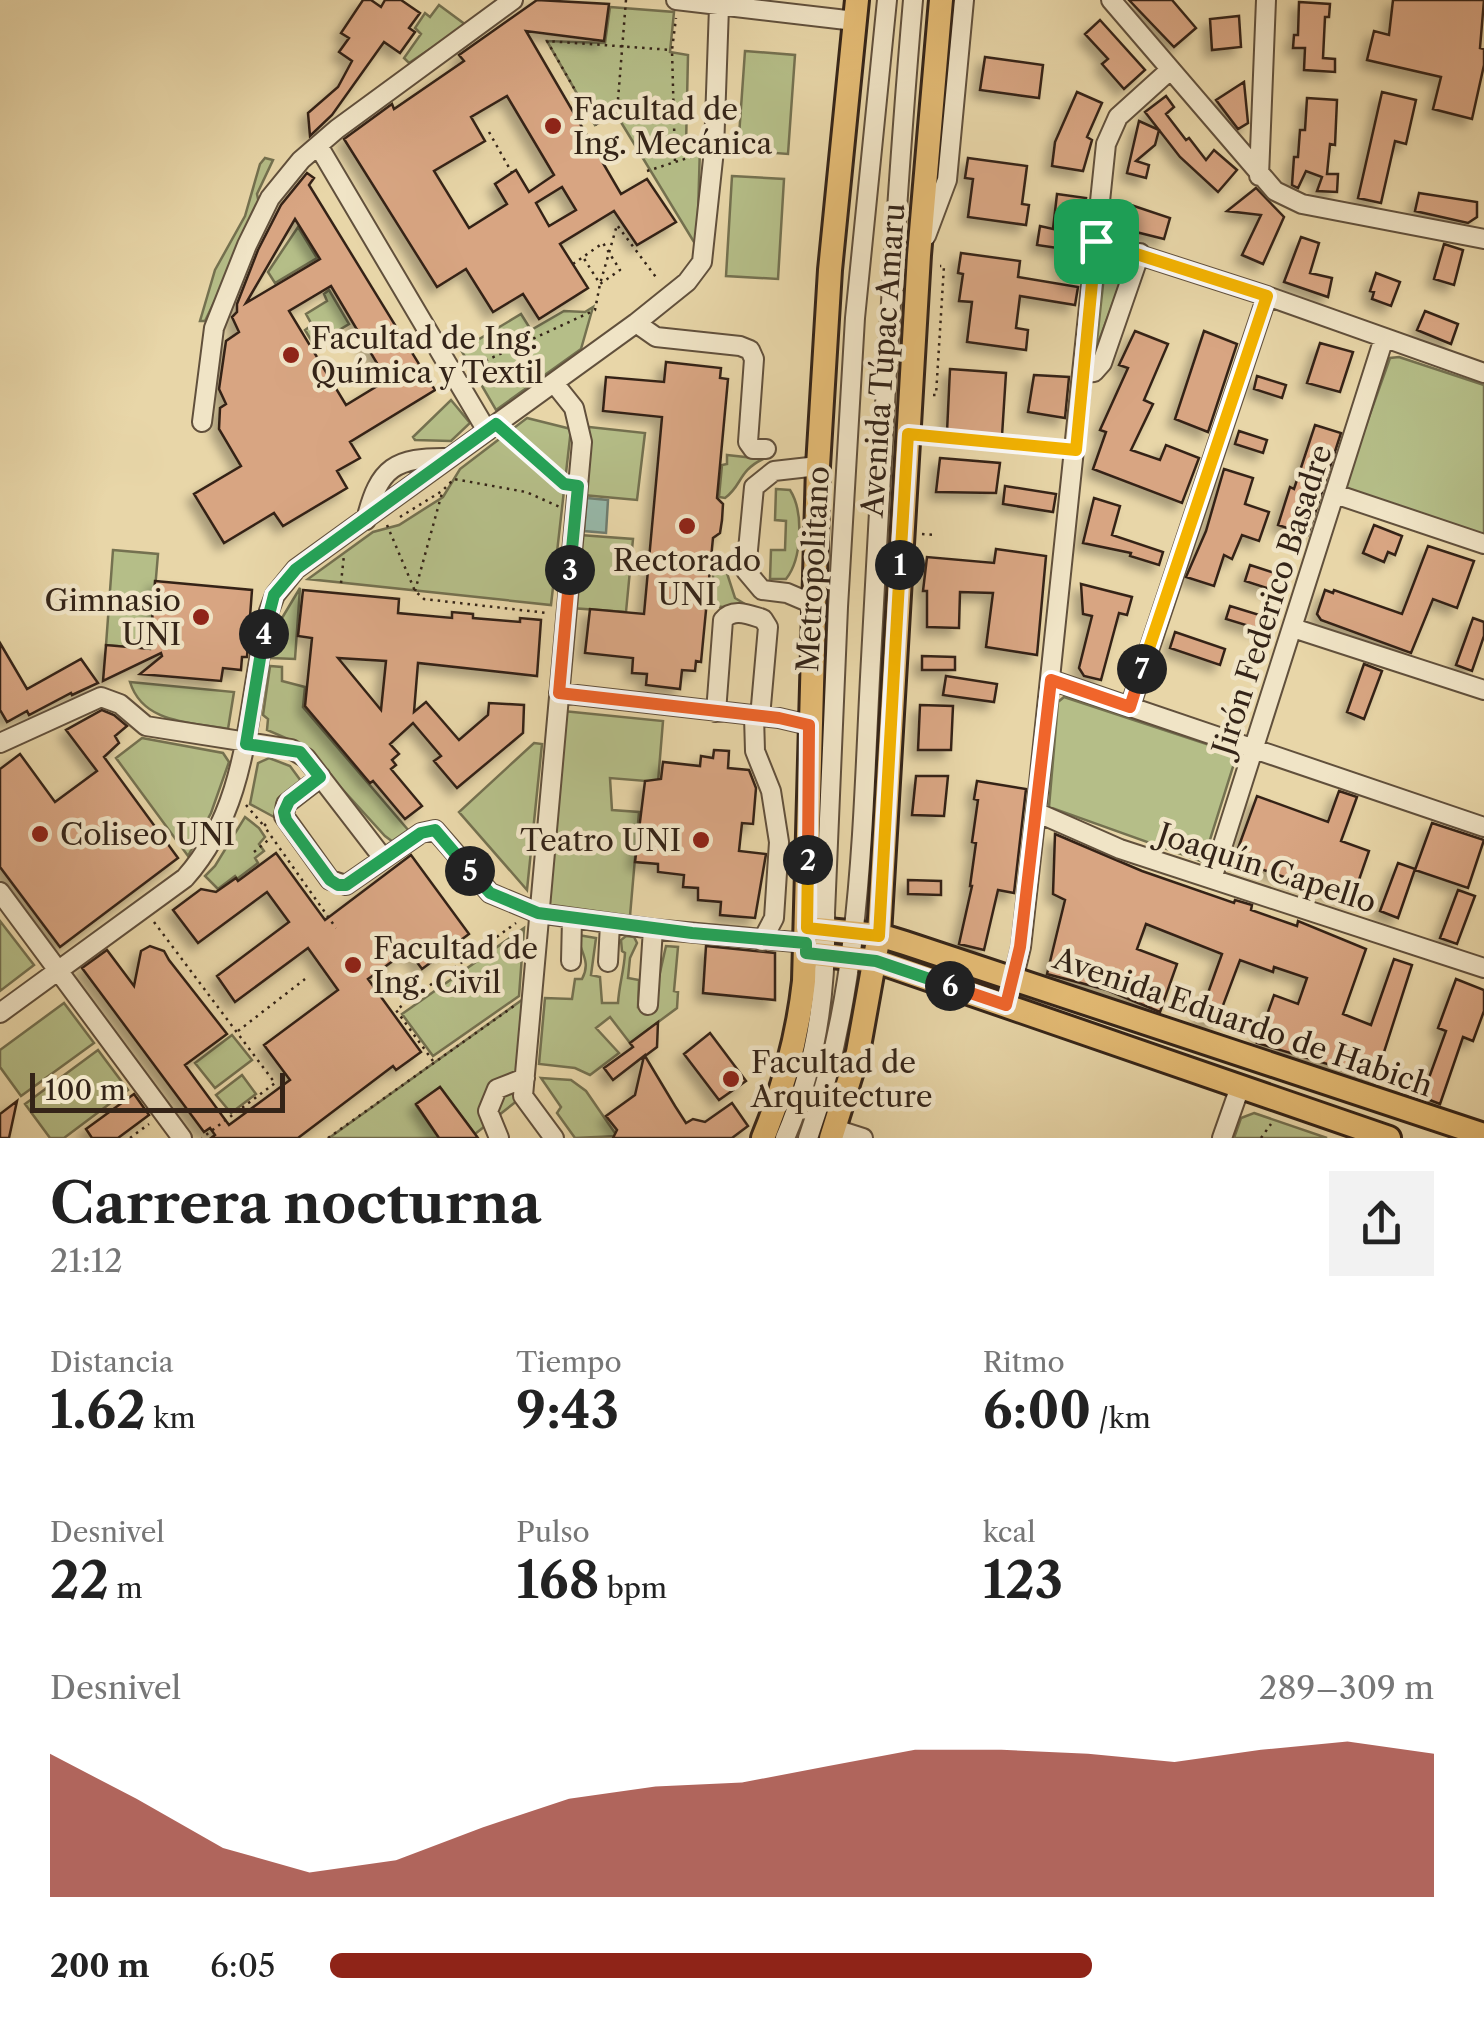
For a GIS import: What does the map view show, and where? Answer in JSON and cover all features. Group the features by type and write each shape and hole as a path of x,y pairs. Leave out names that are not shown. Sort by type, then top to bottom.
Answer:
{"main road":[{"name":"Avenida Túpac Amaru","path":"833,1133 858,1052 879,936 918,259 941,0"},
{"name":"Avenida Túpac Amaru","path":"763,1138 784,1080 814,941 809,725 818,466 830,270 856,11"},
{"name":"Avenida Eduardo de Habich","path":"814,941 853,932 879,936 1014,977 1484,1135"},
{"name":"Avenida Eduardo de Habich","path":"814,941 850,957 876,961 1389,1138"}],"street":[{"path":"202,422 214,328 270,198 301,160 337,128 513,0"},
{"path":"677,0 720,7 856,11"},
{"name":"Metropolitano","path":"785,1138 814,1050 814,941 855,318 887,0"},
{"name":"Metropolitano","path":"808,1138 833,1057 853,932 898,176 913,0"},
{"path":"918,259 947,180 964,0"},
{"path":"1111,0 1274,191 1302,204 1484,240"},
{"path":"1259,176 1266,0"},
{"path":"0,1013 186,878 211,846 232,803 274,595 296,569 372,515 376,486 400,464 416,458 450,458 669,298 702,262 714,150 720,7"},
{"path":"1006,1005 1014,977 1036,812 1106,144 1112,128 1141,94 1170,70"},
{"path":"319,147 454,376 491,427"},
{"path":"1096,241 1267,296 1484,374"},
{"path":"1084,373 1094,372 1102,363 1140,253"},
{"path":"1130,707 1267,296"},
{"path":"636,323 656,337 750,350 754,359 748,442 752,449 766,449"},
{"name":"Jirón Federico Basadre","path":"1212,878 1384,338"},
{"path":"554,382 574,408 582,442 559,693 531,911 533,992 523,1096 554,1138"},
{"path":"813,604 799,597 762,590 746,571 754,487 774,472 818,466"},
{"path":"1335,494 1484,544"},
{"path":"716,712 723,620 736,613 763,620 768,627 755,751 776,810 778,842 774,918 762,941"},
{"path":"1293,628 1484,690"},
{"path":"1051,680 1484,827"},
{"path":"559,693 809,725"},
{"path":"0,743 102,697 120,704 146,726 300,752 383,858"},
{"path":"320,777 289,801 284,812 330,880 338,885 346,885 421,833 435,830 490,893 531,911 762,941 814,941"},
{"name":"Joaquín Capello","path":"1036,812 1120,848 1484,968"},
{"path":"0,892 182,1138"},
{"path":"571,961 572,919"},
{"path":"608,962 610,924"},
{"path":"648,1004 653,928"},
{"path":"499,1138 488,1110 497,1090 525,1078"},
{"path":"1222,1138 1240,1087"},
{"path":"833,1133 863,1138"}],"path":[{"path":"626,0 623,48 617,112 595,124 546,41 623,48 672,50"},
{"path":"675,161 672,50 677,0"},
{"path":"489,132 512,172"},
{"path":"648,171 714,150"},
{"path":"454,376 596,310 617,225 669,298"},
{"path":"572,264 604,243 620,270 600,284"},
{"path":"583,257 600,284"},
{"path":"918,259 944,266 936,395 927,395"},
{"path":"491,427 564,484 578,486"},
{"path":"908,434 1076,450"},
{"path":"415,591 442,491 454,479 501,486 576,510"},
{"path":"372,515 415,591 424,598 566,615"},
{"path":"341,583 347,534"},
{"path":"244,803 336,928"},
{"path":"264,826 284,812"},
{"path":"254,852 272,838"},
{"path":"143,908 276,1083 202,1138"},
{"path":"434,1063 396,1010 531,911"},
{"path":"237,1032 305,979"},
{"path":"328,1138 533,992"},
{"path":"130,1138 150,1123"},
{"path":"1261,1138 1271,1124"}],"green space":[{"path":"439,5 466,25 409,63 404,58 421,34 415,28 425,13 430,17"},
{"path":"610,7 674,12 670,52 688,55 686,146 700,147 697,247 616,114 595,125 547,41 605,43"},
{"path":"745,51 795,55 788,154 738,150"},
{"path":"265,158 273,160 257,194 260,208 205,321 200,321 215,270 245,216"},
{"path":"732,176 784,179 778,279 726,276"},
{"path":"298,227 317,258 275,283 268,272"},
{"path":"1123,260 1127,265 1096,349 1105,266"},
{"path":"329,290 349,324 314,345 305,330 312,325 306,314 327,301 324,294"},
{"path":"593,307 581,349 496,410 461,350 521,314 531,330 564,311 585,312"},
{"path":"1399,357 1484,385 1484,536 1348,489 1345,484 1390,358"},
{"path":"451,400 470,423 451,441 415,440 413,437"},
{"path":"527,418 571,429 551,605 308,579 373,532 399,525 443,497 460,469"},
{"path":"589,427 645,433 637,500 583,495"},
{"path":"727,455 763,459 749,468 725,498 719,497 722,465 727,464"},
{"path":"776,489 790,490 798,510 798,548 786,579 770,579 771,550 785,550 786,521 775,520"},
{"path":"580,535 633,539 626,612 571,608"},
{"path":"113,550 158,554 150,649 106,645"},
{"path":"713,563 726,570 735,598 755,610 713,606"},
{"path":"300,588 295,659 271,658 282,618"},
{"path":"270,666 282,667 282,681 305,687 303,707 409,831 393,842 312,756 293,741 267,730 268,719 263,715"},
{"path":"130,682 234,692 228,729 157,713 136,696"},
{"path":"1064,697 1237,754 1203,862 1049,807 1058,702"},
{"path":"563,711 663,721 658,782 610,778 612,810 639,812 630,916 545,908"},
{"path":"142,738 223,753 229,762 211,813 188,856 116,758"},
{"path":"534,743 542,744 527,890 459,812"},
{"path":"269,758 290,766 301,781 274,817 250,804 258,763"},
{"path":"245,817 265,837 259,844 264,851 255,858 258,863 218,889 205,876"},
{"path":"0,921 34,965 0,991"},
{"path":"524,928 519,996 433,1056 402,1014"},
{"path":"578,935 596,938 591,975 600,977 602,1003 618,1003 625,953 621,940 626,936 634,937 637,943 630,958 628,978 639,980 638,1007 652,1008 666,946 678,947 674,991 678,992 677,1008 630,1043 610,1017 596,1028 619,1053 590,1075 575,1068 539,1064 545,998 572,999 575,979 582,979 585,973"},
{"path":"533,992 523,1096 475,1134 440,1087 416,1105 439,1138 329,1138"},
{"path":"64,1003 94,1043 21,1096 0,1067 0,1050"},
{"path":"232,1035 252,1060 215,1088 195,1063"},
{"path":"98,1050 128,1090 64,1138 50,1138 25,1104"},
{"path":"242,1075 256,1094 231,1113 216,1095"},
{"path":"541,1078 571,1080 586,1091 617,1136 575,1138 557,1113 561,1107"},
{"path":"1254,1113 1327,1138 1234,1138 1241,1118"}],"shaded area":[{"path":"587,498 608,500 606,533 584,531"}],"building":[{"path":"363,0 381,7 385,0 401,0 420,13 409,28 415,32 400,53 384,42 332,115 310,136 308,113 338,87 352,61 339,52 349,38 341,33"},
{"path":"537,0 609,4 604,41 526,31 621,194 647,179 676,222 637,245 614,211 560,244 588,288 539,319 523,294 493,312 466,269 437,287 344,139 392,104 394,109 464,61 459,55","holes":["507,96 554,175 529,192 516,170 495,184 507,204 469,228 434,171 485,141 471,117","562,187 576,210 549,226 536,203"]},
{"path":"1129,0 1172,0 1196,28 1174,47"},
{"path":"1393,0 1484,0 1480,48 1484,49 1484,65 1472,119 1433,109 1441,77 1367,60 1374,31 1389,35"},
{"path":"1299,2 1330,4 1329,17 1325,17 1323,58 1335,59 1335,72 1304,70 1305,48 1293,48 1294,35 1298,35"},
{"path":"1239,16 1241,47 1212,50 1210,19"},
{"path":"1100,20 1145,70 1124,89 1102,64 1108,59 1085,34"},
{"path":"985,57 1043,65 1039,98 980,90"},
{"path":"1244,82 1248,123 1238,129 1216,100"},
{"path":"1077,92 1102,103 1087,137 1092,140 1083,171 1052,166 1055,142"},
{"path":"1382,92 1416,100 1406,144 1395,141 1381,203 1358,198"},
{"path":"1166,96 1174,107 1166,114 1186,140 1189,138 1206,160 1214,150 1237,170 1218,192 1180,157 1145,112"},
{"path":"1307,98 1337,100 1335,145 1330,144 1327,174 1338,174 1337,192 1317,191 1322,177 1306,171 1298,188 1292,185 1300,130 1305,130"},
{"path":"1139,121 1159,130 1155,145 1136,161 1149,165 1146,178 1127,173"},
{"path":"968,158 1027,166 1022,204 1029,205 1026,225 968,217 973,179 965,178"},
{"name":"Facultad de Ing. Química y Textil","path":"307,173 314,178 309,185 435,390 350,442 360,458 337,471 347,488 283,526 274,513 224,543 194,494 241,466 219,429 220,408 226,404 219,389 226,341 239,332 232,317 258,250 281,205","holes":["295,219 320,259 246,303","331,286 387,380 346,405 289,311"]},
{"path":"1256,188 1284,217 1263,264 1242,255 1261,215 1227,211"},
{"path":"1419,193 1477,202 1477,217 1468,223 1415,211"},
{"path":"1057,194 1086,198 1078,251 1037,245 1040,226 1053,229"},
{"path":"1128,204 1170,218 1164,239 1120,228"},
{"path":"1301,237 1319,243 1310,273 1332,278 1328,297 1284,282"},
{"path":"1444,244 1463,250 1454,285 1434,279"},
{"path":"961,253 1020,261 1018,277 1078,287 1075,305 1020,296 1016,328 1028,330 1026,350 967,342 972,302 959,301"},
{"path":"1376,273 1400,282 1391,306 1372,299 1374,292 1370,291"},
{"path":"1425,311 1458,324 1451,344 1417,330"},
{"path":"1135,331 1168,344 1144,400 1153,404 1131,450 1160,460 1166,445 1199,458 1182,503 1093,469 1106,432 1100,430 1128,368 1119,365"},
{"path":"1204,331 1237,344 1208,432 1175,419"},
{"path":"1320,343 1353,352 1340,392 1307,383"},
{"name":"Rectorado UNI","path":"666,362 721,368 720,378 728,379 717,498 723,504 722,520 720,533 713,538 701,662 696,661 695,671 682,670 680,689 646,685 647,674 632,673 633,658 585,653 590,609 644,614 662,417 603,411 606,377 664,382"},
{"path":"950,369 1006,373 1002,436 947,432"},
{"path":"1034,375 1069,377 1065,418 1028,412"},
{"path":"1257,376 1286,385 1282,398 1254,389"},
{"path":"1315,425 1341,433 1308,535 1278,525"},
{"path":"1239,431 1267,440 1263,453 1235,444"},
{"path":"940,458 1000,463 996,493 936,492"},
{"path":"1224,469 1253,478 1245,504 1269,512 1259,541 1242,535 1232,559 1224,555 1214,586 1186,577 1206,531"},
{"path":"1005,486 1056,494 1053,512 1003,504"},
{"path":"1094,498 1120,506 1112,535 1163,552 1159,565 1130,556 1131,553 1083,543"},
{"path":"1374,525 1402,536 1395,555 1388,552 1384,562 1363,553"},
{"path":"1428,546 1474,561 1457,608 1433,599 1411,653 1321,620 1317,614 1325,590 1334,590 1402,614"},
{"path":"996,549 1046,556 1037,655 986,647 993,593 960,592 959,628 927,627 927,591 923,591 927,557 994,563"},
{"path":"1250,565 1284,576 1279,592 1245,581"},
{"name":"Gimnasio UNI","path":"155,581 252,590 247,657 242,657 241,670 223,668 221,681 140,674 161,653 103,681 106,645 150,649"},
{"path":"1081,584 1132,597 1127,615 1119,613 1101,680 1084,676 1079,668 1092,616 1083,614"},
{"path":"303,590 399,599 398,613 452,618 452,612 473,614 473,618 541,620 537,676 418,663 414,712 426,702 459,740 488,715 489,703 524,705 523,733 457,788 434,761 441,756 413,723 390,744 399,754 392,760 396,765 391,769 422,806 405,819 305,706 312,638 298,636","holes":["338,658 386,661 381,710"]},
{"path":"1230,606 1266,617 1262,630 1226,619"},
{"path":"1473,618 1484,622 1484,636 1472,671 1456,665"},
{"path":"1175,632 1225,649 1220,665 1170,648"},
{"path":"0,643 27,689 81,659 98,683 7,722 0,710"},
{"path":"922,656 955,657 955,670 922,670"},
{"path":"1364,664 1382,671 1364,719 1347,712"},
{"path":"946,676 997,684 994,702 943,695"},
{"path":"920,705 953,706 951,750 918,750"},
{"path":"102,710 127,726 115,736 119,743 104,757 178,858 60,947 0,867 0,769 20,754 55,802 97,771 66,730"},
{"name":"Teatro UNI","path":"714,750 729,751 728,768 749,770 756,788 753,824 742,823 739,851 766,854 755,918 720,915 721,902 698,900 698,888 683,887 684,875 658,872 658,864 635,862 645,781 661,779 663,762 700,766 701,756 713,758"},
{"path":"916,776 948,776 944,816 912,815"},
{"path":"977,781 1026,789 1014,893 998,890 984,950 959,944 972,886"},
{"path":"1339,791 1357,797 1341,841 1369,851 1352,900 1240,862 1236,854 1257,796 1328,822"},
{"path":"1432,823 1484,840 1468,888 1415,870"},
{"path":"1055,834 1142,871 1234,903 1235,900 1252,905 1251,910 1297,926 1298,921 1366,949 1343,1014 1371,1025 1394,959 1412,965 1376,1077 1335,1062 1334,1066 1257,1043 1274,995 1298,1004 1307,978 1274,967 1273,972 1240,960 1216,1024 1199,1018 1222,954 1146,924 1137,949 1177,964 1160,1012 1107,990 1047,974 1065,900 1053,894"},
{"path":"276,853 325,920 411,855 469,934 422,969 408,950 368,979 421,1052 396,1070 393,1066 298,1138 211,1138 215,1135 210,1128 204,1132 82,968 107,950 134,986 141,951 150,946 164,951 227,1034 185,1065 229,1125 290,1080 264,1045 338,990 308,948 235,1002 217,976 289,922 267,892 198,943 173,910 201,889 216,892 236,878 238,881"},
{"path":"1398,863 1415,869 1398,918 1380,911"},
{"path":"908,880 941,881 941,895 908,894"},
{"path":"1458,890 1475,896 1457,944 1440,938"},
{"path":"706,946 775,953 775,1000 703,993"},
{"path":"1456,979 1484,990 1484,1011 1473,1041 1463,1037 1440,1104 1422,1097 1446,1031 1438,1028"},
{"name":"Facultad de Arquitecture","path":"658,1022 657,1047 645,1056 675,1106 686,1123 693,1119 705,1122 732,1103 748,1126 732,1138 613,1138 617,1130 606,1116 635,1095 644,1056 613,1080 604,1068"},
{"path":"710,1033 746,1081 719,1100 684,1054"},
{"path":"440,1087 478,1138 439,1138 416,1104"},
{"path":"134,1094 149,1115 118,1138 92,1138 86,1129"},
{"path":"17,1101 9,1138 0,1138 0,1114"}],"place":[{"name":"Facultad de Ing. Mecánica","path":"553,126"},
{"name":"Facultad de Ing. Química y Textil","path":"291,355"},
{"name":"Rectorado UNI","path":"687,526"},
{"name":"Gimnasio UNI","path":"201,617"},
{"name":"Coliseo UNI","path":"40,834"},
{"name":"Teatro UNI","path":"701,840"},
{"name":"Facultad de Ing. Civil","path":"353,965"},
{"name":"Facultad de Arquitecture","path":"731,1079"}],"route":[{"path":"1096,241 1267,296 1130,707 1051,680 1020,947 1006,1005 876,961 806,953 806,943 572,919 524,909 484,888 435,830 421,833 346,885 330,880 284,816 286,804 320,777 300,752 246,744 264,631 274,595 296,569 496,424 564,484 578,486 559,693 779,718 809,725 807,928 879,936 908,434 1076,450 1096,241"}]}
